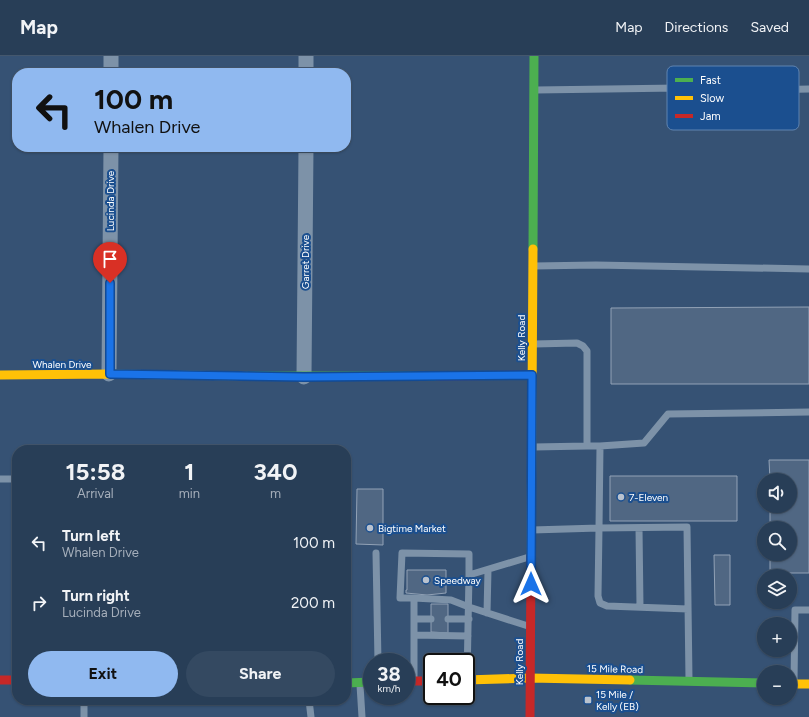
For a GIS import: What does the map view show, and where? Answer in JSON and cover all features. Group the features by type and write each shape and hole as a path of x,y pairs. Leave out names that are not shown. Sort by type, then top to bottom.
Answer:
{"street":[{"path":"111,56 111,68"},
{"path":"306,56 306,68"},
{"name":"Kelly Road","path":"530,717 534,56"},
{"name":"Lucinda Drive","path":"110,374 111,152"},
{"name":"Garret Drive","path":"304,377 306,152"},
{"name":"Whalen Drive","path":"0,375 110,374 304,377 532,375"},
{"name":"15 Mile Road","path":"475,680 530,678 757,683"},
{"path":"0,680 12,680"},
{"path":"351,683 363,682"},
{"path":"797,684 809,684"}],"lane":[{"path":"533,90 667,88"},
{"path":"799,89 809,89"},
{"path":"532,266 596,265 809,269"},
{"path":"532,344 577,344 583,346 586,351 587,446"},
{"path":"531,447 600,446 644,442 668,414 809,412"},
{"path":"600,446 598,528 598,596 600,603 607,606 688,609"},
{"path":"0,479 12,479"},
{"path":"531,530 687,527 689,682"},
{"path":"638,528 640,607"},
{"path":"376,553 378,653"},
{"path":"468,653 469,607 469,554 402,553 400,598 451,600 469,607 530,627"},
{"path":"469,575 531,556"},
{"path":"487,613 488,570"},
{"path":"412,653 414,598"},
{"path":"793,665 795,610 809,610"},
{"path":"414,619 431,619"},
{"path":"448,619 468,619"},
{"path":"414,635 468,636"},
{"path":"359,682 362,717"},
{"path":"84,705 84,717"},
{"path":"310,705 311,717"}],"building":[{"path":"809,307 809,384 611,384 611,308"},
{"path":"769,460 809,460 809,573 797,573 797,569 770,569 770,561 797,561 797,521 770,521 770,513 797,513 797,473 770,473"},
{"path":"610,476 737,476 737,521 610,521"},
{"path":"357,489 383,489 383,545 356,544"},
{"path":"714,555 730,555 730,605 715,605"},
{"path":"407,570 446,570 446,593 427,595 406,593"},
{"path":"431,604 448,604 448,633 431,632"}],"traffic: fast":[{"path":"533,249 534,56"},
{"path":"246,376 437,376"},
{"path":"630,680 757,683"},
{"path":"351,683 363,682"}],"traffic: slow":[{"path":"531,556 533,249"},
{"path":"0,375 109,374 246,376"},
{"path":"475,680 530,678 630,680"},
{"path":"797,684 809,684"}],"traffic: jam":[{"path":"437,376 532,375"},
{"path":"530,717 531,556"},
{"path":"0,680 12,680"},
{"path":"415,681 423,681"}],"place":[{"name":"7-Eleven","path":"621,497"},
{"name":"Bigtime Market","path":"370,528"},
{"name":"Speedway","path":"426,580"},
{"name":"15 Mile / Kelly (EB)","path":"588,700"}],"route":[{"path":"110,283 110,374 304,377 532,375 531,584"}]}
